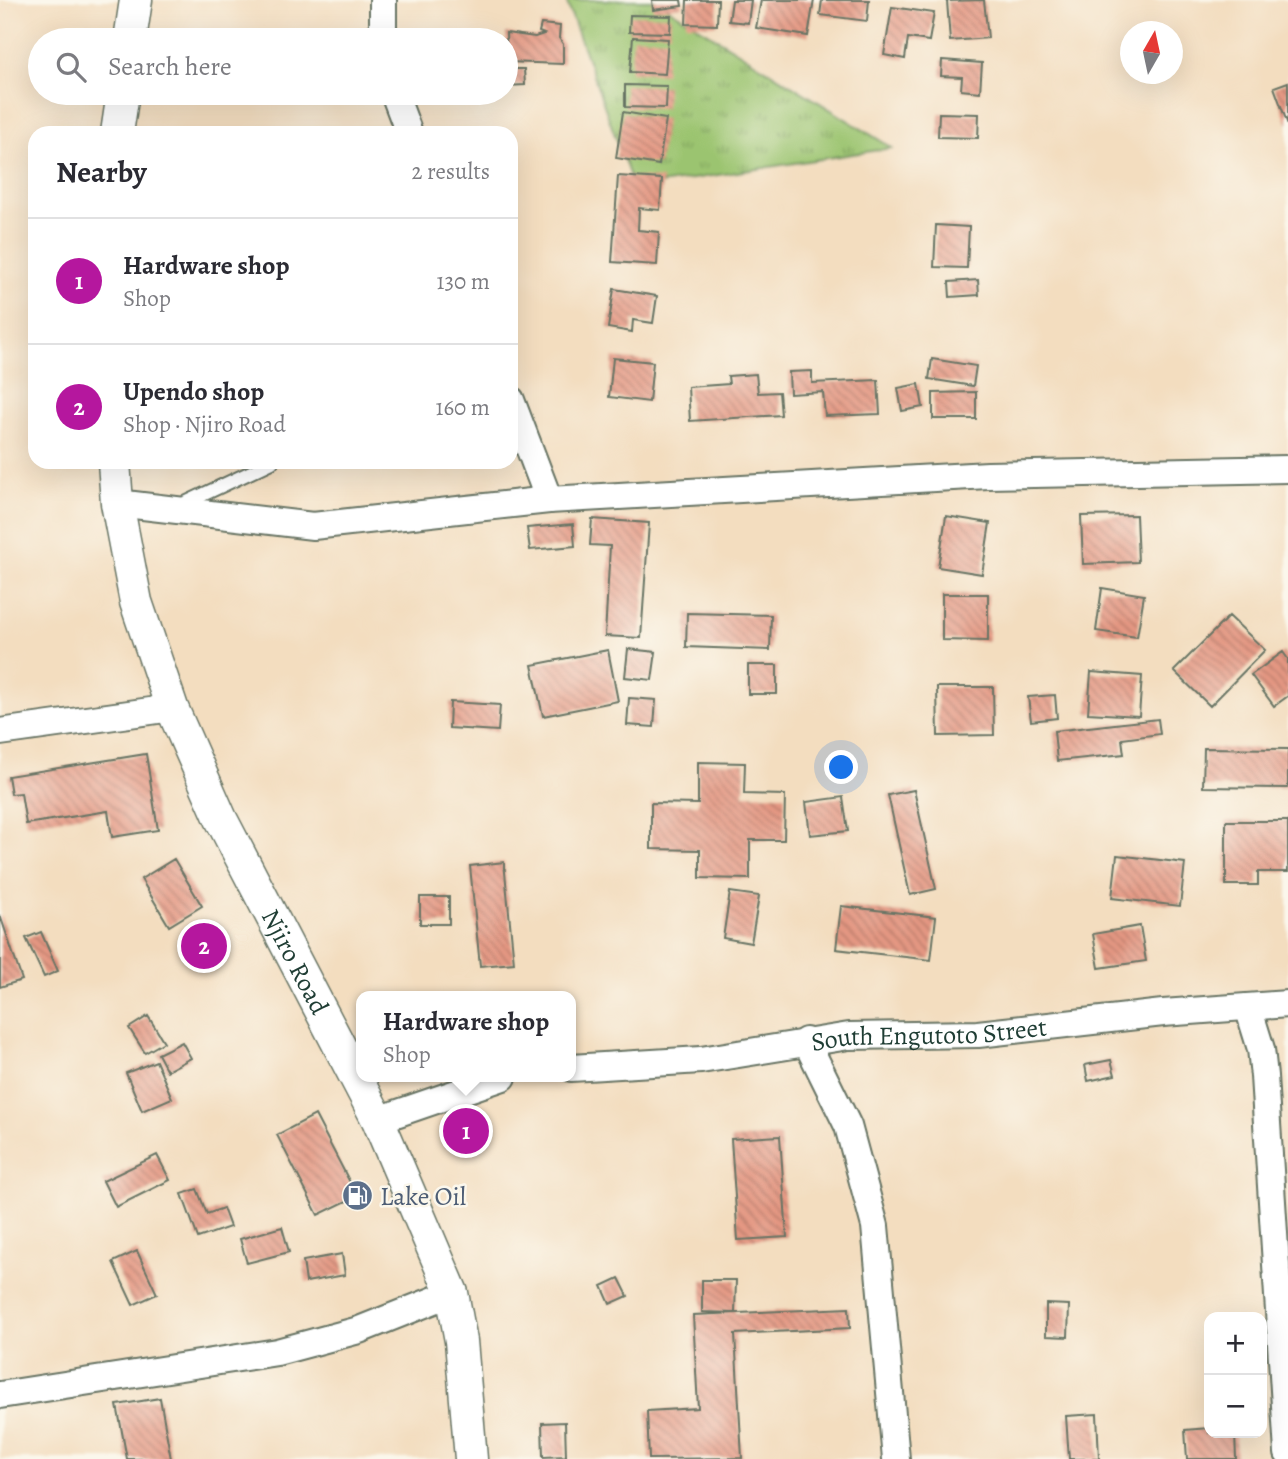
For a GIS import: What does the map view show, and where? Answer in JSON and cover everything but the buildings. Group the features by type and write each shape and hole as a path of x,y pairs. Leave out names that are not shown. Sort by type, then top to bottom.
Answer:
{"street":[{"path":"132,28 136,0"},
{"path":"383,0 383,28"},
{"path":"118,126 121,105"},
{"path":"398,105 406,126"},
{"path":"518,418 549,500"},
{"name":"Njiro Road","path":"115,469 117,503 135,602 172,708 221,819 356,1078"},
{"path":"117,503 313,526 549,500 988,475 1288,469"},
{"path":"0,732 172,708"},
{"name":"South Engutoto Street","path":"576,1068 701,1060 849,1036 978,1034 1163,1013 1288,1004"},
{"path":"1248,1007 1261,1049 1264,1076 1288,1453"},
{"path":"806,1041 848,1126 875,1226 896,1459"},
{"name":"Njiro Road","path":"358,1082 378,1120 452,1293 461,1341 471,1459"},
{"path":"378,1120 488,1082"},
{"path":"0,1395 277,1352 359,1330 452,1293"}],"lane":[{"path":"174,509 257,469"}],"green space":[{"path":"566,0 655,0 892,148 634,188"}],"place":[{"name":"Upendo shop","path":"204,946"},
{"name":"Hardware shop","path":"466,1131"},
{"name":"Lake Oil","path":"357,1196"}]}
